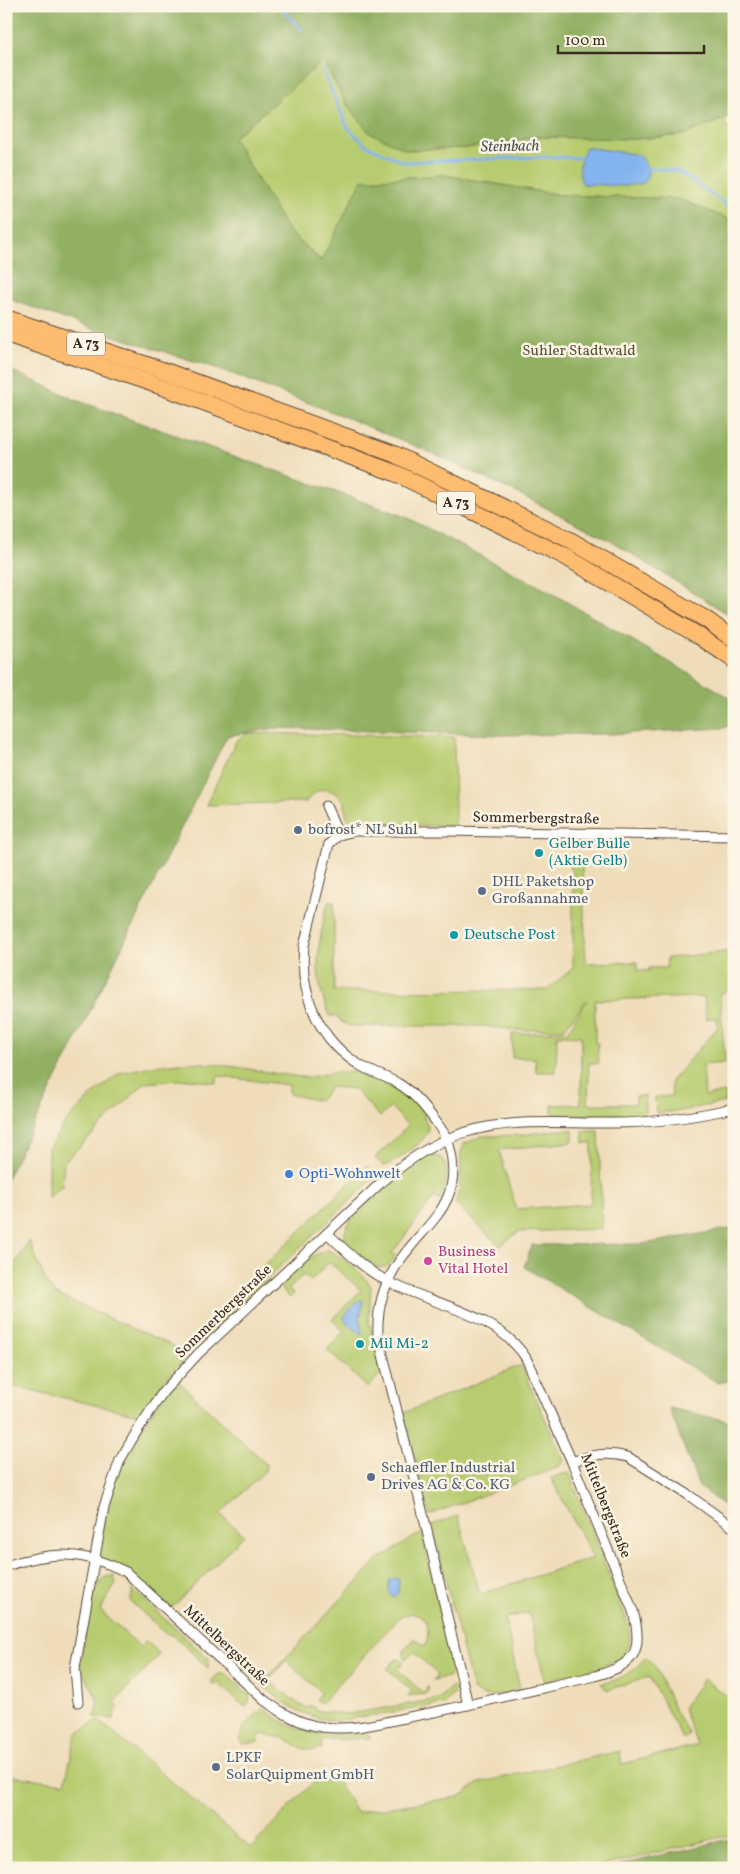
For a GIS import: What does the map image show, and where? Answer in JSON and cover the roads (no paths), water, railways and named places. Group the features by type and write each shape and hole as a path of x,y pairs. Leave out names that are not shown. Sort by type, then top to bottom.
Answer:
{"highway":[{"name":"A 73","path":"6,318 163,378 395,473 566,557 699,636 734,660"},
{"name":"A 73","path":"6,334 163,378 394,454 568,538 706,620 734,640"}],"street":[{"path":"326,806 339,835 329,844 304,946 302,963 309,1001 316,1020 340,1050 362,1066 400,1085 415,1097 430,1114 447,1138 450,1146 453,1177 450,1193 444,1207 392,1273 380,1302 377,1317 378,1335 426,1524 468,1705"},
{"name":"Sommerbergstraße","path":"339,835 355,831 447,831 734,836"},
{"name":"Sommerbergstraße","path":"78,1702 75,1668 104,1507 120,1460 162,1392 198,1354 327,1233 408,1160 447,1138 481,1128 508,1124 650,1122 680,1119 734,1108"},
{"name":"Mittelbergstraße","path":"94,1559 126,1572 264,1700 289,1717 306,1724 323,1727 342,1728 357,1726 468,1705 614,1671 625,1665 633,1654 638,1642 638,1629 633,1611 572,1462 526,1358 518,1346 502,1331 481,1320 388,1282 364,1267 327,1233"},
{"path":"572,1462 594,1454 617,1454 628,1457 687,1494 734,1528"},
{"path":"6,1566 52,1554 94,1559"}],"water":[{"path":"586,147 640,155 648,172 644,183 625,186 583,184 580,170"},
{"path":"360,1300 363,1300 360,1317 362,1334 350,1326 344,1319 348,1311"},
{"path":"393,1578 399,1579 398,1593 393,1597 389,1591 389,1581"}],"waterway":[{"name":"Steinbach","path":"279,6 302,30"},
{"name":"Steinbach","path":"322,69 348,128 366,145 404,162 543,157 584,158"},
{"name":"Steinbach","path":"644,168 678,171 734,210"}],"place":[{"name":"bofrost* NL Suhl","path":"298,830"},
{"name":"Gelber Bulle (Aktie Gelb)","path":"539,853"},
{"name":"DHL Paketshop Großannahme","path":"482,891"},
{"name":"Deutsche Post","path":"454,935"},
{"name":"Opti-Wohnwelt","path":"289,1174"},
{"name":"Business Vital Hotel","path":"428,1261"},
{"name":"Mil Mi-2","path":"360,1344"},
{"name":"Schaeffler Industrial Drives AG & Co. KG","path":"371,1477"},
{"name":"LPKF SolarQuipment GmbH","path":"216,1767"}],"park label":[{"name":"Suhler Stadtwald","path":"579,351"}]}
